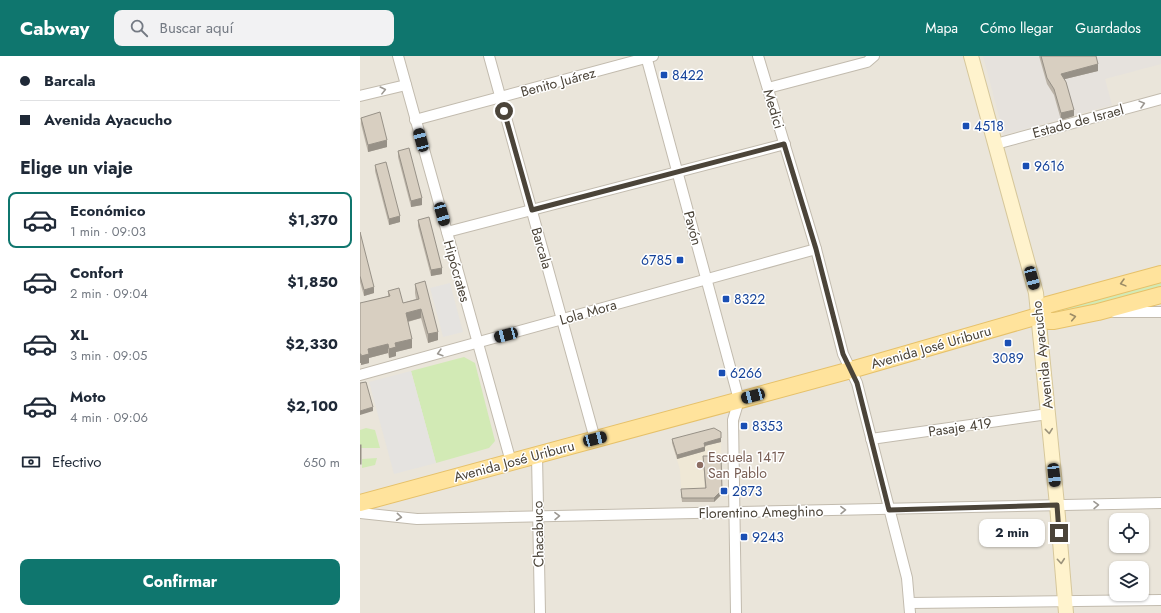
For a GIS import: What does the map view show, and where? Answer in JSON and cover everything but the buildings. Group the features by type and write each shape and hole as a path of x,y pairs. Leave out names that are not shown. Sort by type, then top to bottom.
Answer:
{"main road":[{"name":"Avenida Ayacucho","path":"971,56 1036,293 1057,505 1065,607"},
{"name":"Avenida José Uriburu","path":"1039,320 1047,305 1161,274"},
{"name":"Avenida José Uriburu","path":"360,503 1039,320 1054,321 1098,312 1161,295"}],"street":[{"name":"Hipócrates","path":"398,56 511,462"},
{"name":"Barcala","path":"489,56 595,439"},
{"name":"Medici","path":"758,56 816,249 843,354 857,383 907,578 910,608"},
{"path":"768,88 867,62 874,56"},
{"name":"Benito Juárez","path":"415,120 649,57"},
{"name":"Pavón","path":"649,57 677,172 739,400"},
{"path":"360,96 406,85"},
{"name":"Estado de Israel","path":"996,144 1161,99"},
{"path":"447,232 784,144"},
{"name":"Lola Mora","path":"360,376 816,249"},
{"path":"1098,312 1161,312"},
{"path":"736,613 733,420 739,400"},
{"name":"Pasaje 419","path":"872,439 1048,414"},
{"name":"Chacabuco","path":"537,455 540,613"},
{"name":"Florentino Ameghino","path":"360,513 417,519 1161,503"},
{"path":"910,608 1065,607 1161,600"}],"shaded area":[{"path":"360,56 1161,56 1161,613 360,613"},
{"path":"983,56 1161,56 1161,64 1105,79 1112,105 1004,135"},
{"path":"450,283 463,332 443,337 430,288"},
{"path":"411,371 436,463 394,474 369,382"},
{"name":"Escuela 1417 San Pablo","path":"714,431 721,436 722,494 714,502 682,502 680,470 672,443"}],"green space":[{"path":"1161,281 1161,290 1055,313 1055,310"},
{"path":"464,357 475,363 495,441 489,448 436,463 411,371"},
{"path":"366,428 375,430 380,448 360,448 360,430"},
{"path":"377,458 375,465 362,468 362,459"}],"place":[{"name":"8422","path":"664,75"},
{"name":"4518","path":"966,126"},
{"name":"9616","path":"1026,166"},
{"name":"6785","path":"680,260"},
{"name":"8322","path":"726,299"},
{"name":"3089","path":"1008,343"},
{"name":"6266","path":"722,373"},
{"name":"8353","path":"744,426"},
{"name":"Escuela 1417 San Pablo","path":"700,465"},
{"name":"2873","path":"724,491"},
{"name":"9243","path":"744,537"}],"route":[{"path":"504,111 532,210 784,144 816,249 843,354 857,383 889,510 1057,505 1059,533"}]}
